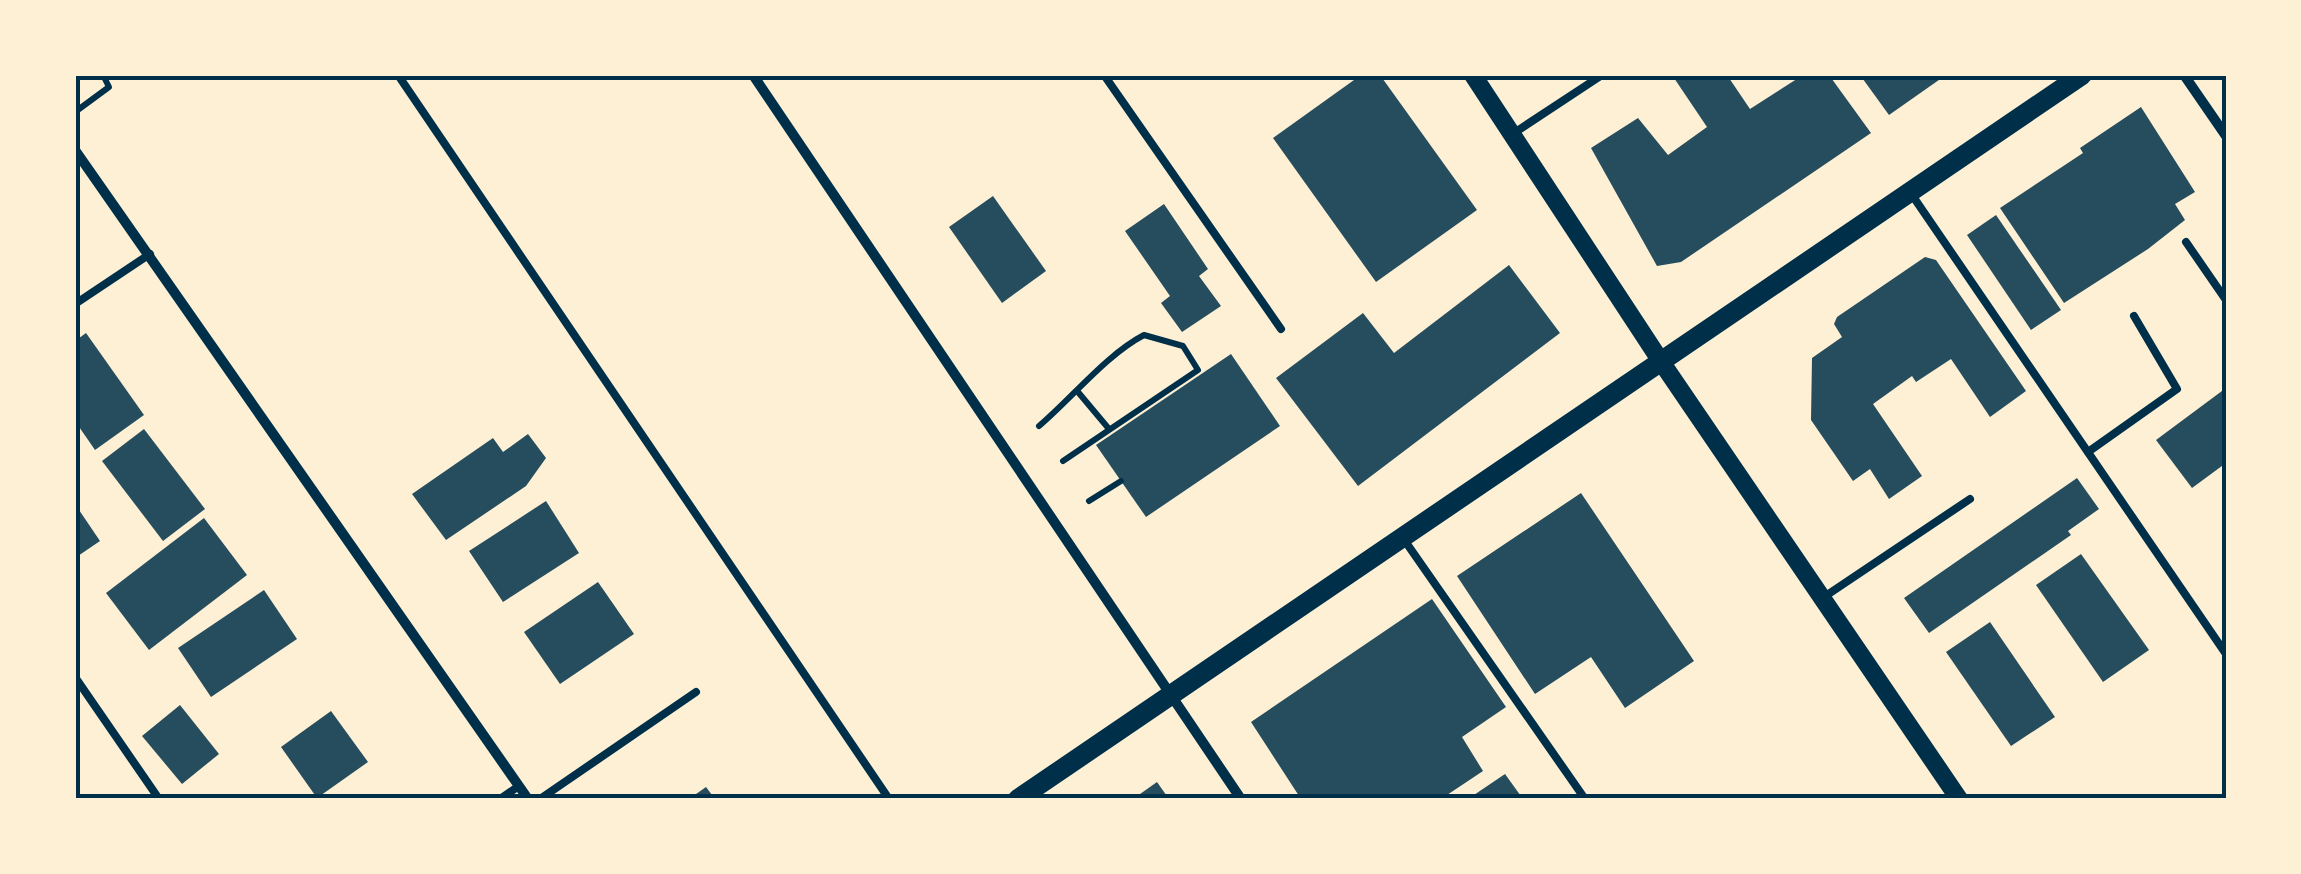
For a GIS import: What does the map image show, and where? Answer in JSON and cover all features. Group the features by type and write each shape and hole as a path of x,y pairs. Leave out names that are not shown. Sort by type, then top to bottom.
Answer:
{"main road":[{"path":"1018,799 2082,75"}],"street":[{"path":"753,75 1240,799"},
{"path":"1473,75 1660,360 1959,799"},
{"path":"2184,75 2226,136"},
{"path":"75,150 528,799"}],"lane":[{"path":"398,75 889,799"},
{"path":"1104,75 1281,330"},
{"path":"1512,134 1602,75"},
{"path":"1910,192 2226,654"},
{"path":"2186,242 2226,300"},
{"path":"75,304 150,254"},
{"path":"2088,452 2177,389 2134,316"},
{"path":"1824,597 1970,499"},
{"path":"1402,537 1585,799"},
{"path":"75,676 159,799"},
{"path":"540,799 696,692"},
{"path":"500,799 519,786"}],"path":[{"path":"75,112 109,87 103,75"},
{"path":"1039,426 1121,347 1144,334 1184,346 1198,370 1062,461"},
{"path":"1078,392 1109,430"},
{"path":"1090,501 1121,482"}],"building":[{"path":"1361,75 1380,75 1477,210 1376,282 1273,138"},
{"path":"1672,75 1727,75 1750,109 1803,75 1829,75 1871,133 1681,262 1657,266 1591,148 1638,118 1668,155 1707,127"},
{"path":"1860,75 1946,75 1889,115"},
{"path":"2141,107 2195,192 2175,204 2185,220 2064,303 2000,208 2083,153 2080,148"},
{"path":"993,196 1046,271 1002,303 949,227"},
{"path":"1164,204 1208,269 1199,276 1221,306 1182,332 1161,303 1170,296 1125,231"},
{"path":"1996,215 2061,310 2031,330 1967,235"},
{"path":"1925,257 1936,260 2026,391 1990,417 1951,359 1916,382 1912,376 1873,404 1922,476 1889,499 1870,469 1853,481 1811,420 1812,358 1842,337 1834,324 1837,317"},
{"path":"1509,265 1560,333 1358,486 1276,378 1363,313 1394,353"},
{"path":"86,333 144,415 95,450 75,421 75,341"},
{"path":"1231,354 1280,426 1146,517 1096,445"},
{"path":"2226,388 2226,463 2192,488 2156,440"},
{"path":"144,429 205,509 163,541 102,461"},
{"path":"528,434 546,458 526,486 446,540 412,494 493,438 503,452"},
{"path":"2077,478 2099,509 2068,531 2071,535 1929,633 1904,598"},
{"path":"1581,493 1694,661 1625,708 1591,657 1535,694 1457,576"},
{"path":"546,501 579,553 503,602 469,551"},
{"path":"75,504 100,541 75,558"},
{"path":"204,518 247,575 149,650 106,593"},
{"path":"2081,554 2149,650 2103,682 2036,585"},
{"path":"598,582 634,634 560,684 524,632"},
{"path":"264,590 297,639 211,697 178,648"},
{"path":"1432,599 1506,707 1462,737 1483,771 1441,799 1301,799 1251,722"},
{"path":"1990,622 2055,717 2011,746 1946,652"},
{"path":"180,705 219,754 182,784 142,736"},
{"path":"331,711 368,762 317,798 281,747"},
{"path":"1505,774 1523,799 1468,799"},
{"path":"1157,782 1169,799 1133,799"},
{"path":"706,787 715,799 689,799"}]}
